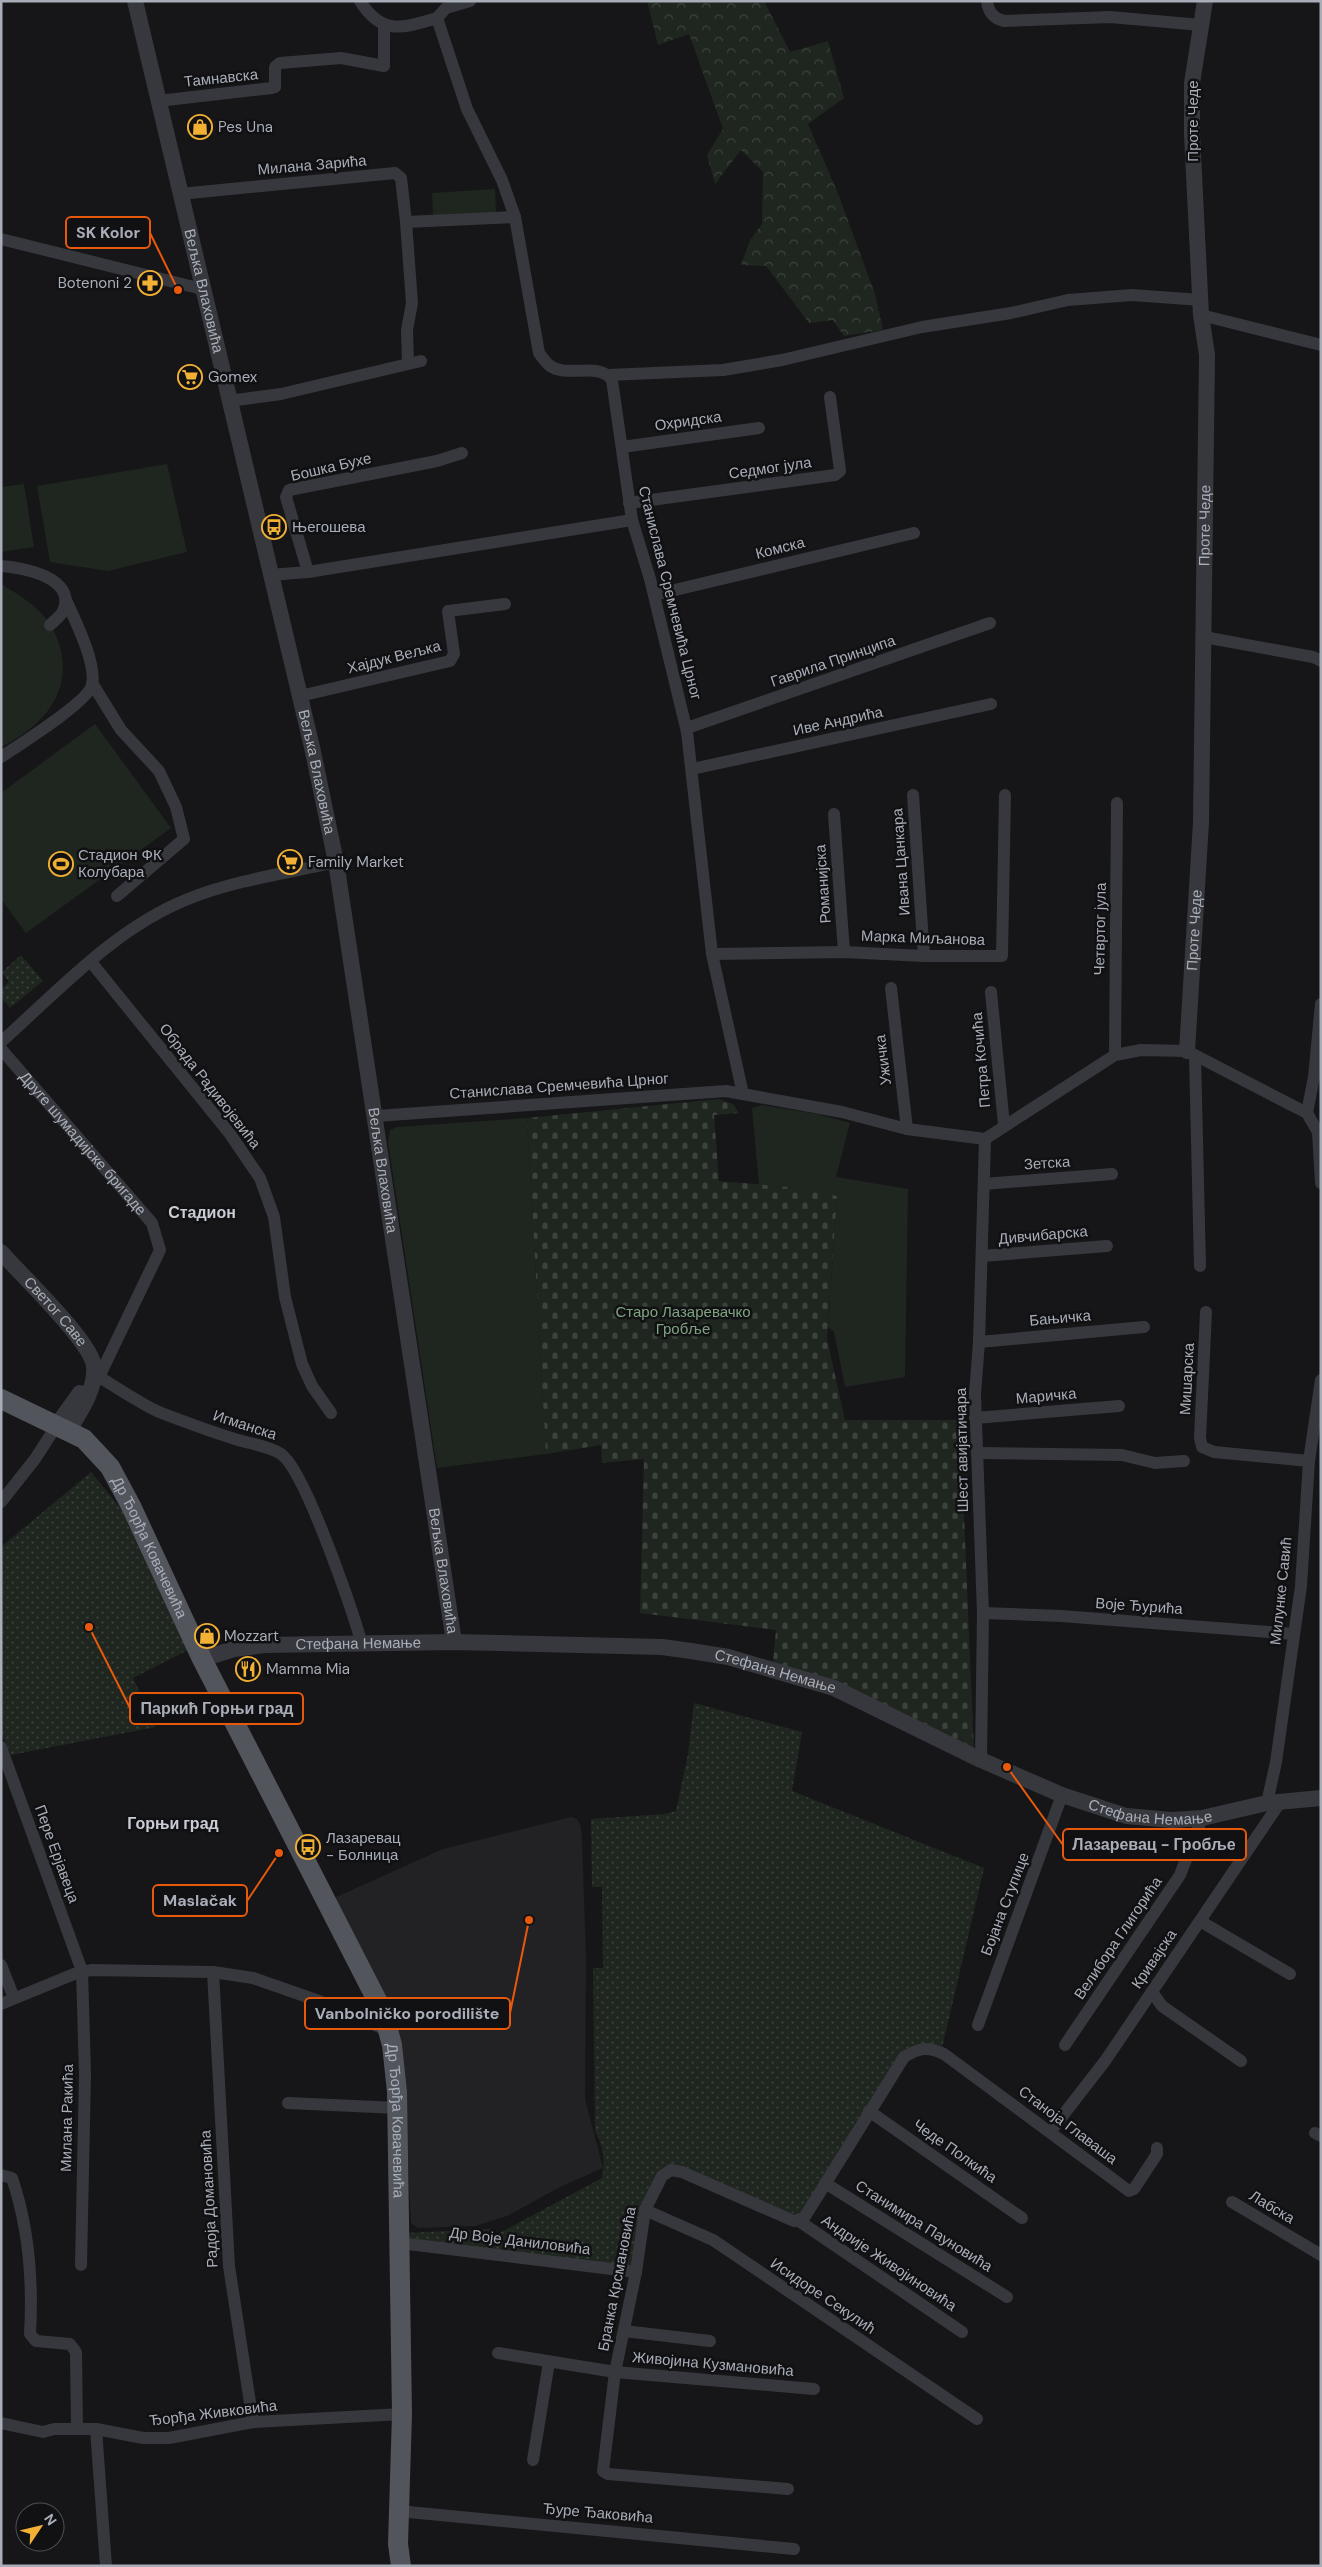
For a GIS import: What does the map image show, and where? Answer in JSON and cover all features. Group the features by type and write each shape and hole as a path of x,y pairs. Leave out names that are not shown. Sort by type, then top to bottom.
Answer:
{"main road":[{"name":"Др Ђорђа Ковачевића","path":"1,1399 63,1427 93,1446 110,1467 131,1506 202,1659 376,1996 389,2031 396,2075 398,2108 402,2414 398,2544 401,2566"}],"street":[{"name":"Вељка Влаховића","path":"135,1 300,696 336,862 376,1116 454,1642"},
{"path":"360,1 370,16 384,25 402,28 438,18 446,8 470,1"},
{"path":"987,1 991,14 997,20 1004,21 1110,18 1201,25"},
{"name":"Проте Чеде","path":"1191,1054 1201,822 1207,356 1201,307 1192,134 1192,83 1205,1"},
{"path":"438,18 467,109 502,180 515,217 539,353 549,365 559,370 598,372 608,375 723,370 782,360 922,327 1011,313 1068,300 1132,295 1201,307 1321,345"},
{"name":"Тамнавска","path":"158,101 272,88 275,87 275,67 280,63 342,58 384,66 384,25"},
{"name":"Милана Зарића","path":"180,194 394,173 401,178 412,303 407,330 408,363"},
{"path":"406,222 515,217"},
{"path":"1,239 202,289"},
{"path":"229,401 281,394 421,361"},
{"name":"Станислава Сремчевића Црног","path":"608,375 614,388 632,520 654,595 687,728 712,954 743,1094"},
{"name":"Седмог јула","path":"629,503 835,475 840,470 830,396"},
{"name":"Охридска","path":"622,446 759,428"},
{"name":"Бошка Бухе","path":"308,572 286,497 289,490 437,461 462,453"},
{"path":"270,575 308,572 632,520"},
{"name":"Комска","path":"654,595 914,532"},
{"path":"1,566 34,571 48,577 61,588 81,635 92,683 121,730 159,771 176,807 184,839 117,896"},
{"path":"50,625 63,612 66,600"},
{"name":"Хајдук Вељка","path":"300,696 450,661 454,654 448,611 504,604"},
{"name":"Гаврила Принципа","path":"687,728 990,623"},
{"path":"1204,637 1313,657 1321,661"},
{"path":"1,757 69,710 90,692 92,683"},
{"name":"Иве Андрића","path":"692,770 991,704"},
{"name":"Ивана Цанкара","path":"913,795 924,956"},
{"name":"Марка Миљанова","path":"712,954 844,952 924,956 1002,956 1005,795"},
{"name":"Четвртог јула","path":"1115,1055 1117,803"},
{"name":"Романијска","path":"834,814 844,952"},
{"path":"1,1042 91,962 154,915 188,899 216,890 336,862"},
{"name":"Обрада Радивојевића","path":"91,962 230,1134 260,1178 274,1218 285,1297 302,1364 312,1386 331,1413"},
{"name":"Ужичка","path":"891,988 907,1129"},
{"name":"Петра Кочића","path":"991,992 1004,1125"},
{"path":"1307,1112 1314,1077 1321,1004"},
{"name":"Друге шумадијске бригаде","path":"1,1049 152,1223 160,1250 95,1377 63,1427"},
{"path":"985,1139 1115,1055 1141,1050 1191,1054 1307,1112 1318,1132 1321,1183"},
{"path":"1191,1054 1200,1266"},
{"name":"Станислава Сремчевића Црног","path":"376,1116 726,1091 842,1112 907,1129 985,1139"},
{"name":"Шест авијатичара","path":"981,1760 982,1613 976,1418 985,1139"},
{"name":"Зетска","path":"984,1184 1112,1174"},
{"name":"Дивчибарска","path":"982,1256 1107,1246"},
{"name":"Светог Саве","path":"1,1252 88,1349 94,1366 95,1377"},
{"name":"Мишарска","path":"1206,1312 1200,1438 1202,1446 1214,1452 1309,1461"},
{"name":"Бањичка","path":"979,1342 1144,1328"},
{"name":"Игманска","path":"95,1377 158,1411 237,1440 266,1448 281,1454 290,1462 308,1494 342,1581 362,1644"},
{"name":"Милунке Савић","path":"1274,1802 1276,1762 1304,1560 1304,1527 1309,1461 1321,1380"},
{"name":"Маричка","path":"976,1418 1119,1406"},
{"path":"1,1502 63,1427"},
{"path":"978,1453 1122,1455 1155,1463 1184,1461"},
{"name":"Воје Ђурића","path":"982,1613 1061,1616 1294,1634"},
{"name":"Стефана Немање","path":"202,1659 234,1649 265,1645 454,1642 662,1647 728,1657 834,1688 981,1760 1062,1795 1126,1816 1172,1820 1202,1818 1274,1802 1321,1798"},
{"name":"Пере Ерјавеца","path":"1,1747 82,1971"},
{"name":"Бојана Ступице","path":"978,2025 1012,1929 1037,1870 1062,1795"},
{"name":"Кривајска","path":"1050,2132 1105,2061 1152,1992 1200,1921 1274,1802"},
{"name":"Велибора Глигорића","path":"1065,2045 1180,1875 1202,1818"},
{"path":"1200,1921 1290,1974"},
{"path":"1,1965 14,1998"},
{"path":"1,2004 82,1971 213,1972 252,1978 319,2001 389,2031"},
{"name":"Милана Ракића","path":"81,2265 85,2074 82,1971"},
{"name":"Радоја Домановића","path":"213,1972 229,2266 253,2422"},
{"path":"1152,1992 1162,2006 1241,2061"},
{"name":"Станоја Главаша","path":"869,2110 904,2057 917,2049 928,2048 944,2054 1129,2192 1134,2189 1157,2154 1157,2148"},
{"path":"288,2102 398,2108"},
{"path":"799,2221 804,2218 869,2110"},
{"name":"Чеде Полкића","path":"869,2110 1022,2218"},
{"name":"Бранка Крсмановића","path":"788,2489 608,2474 602,2471 615,2372 636,2272 645,2210 662,2176 671,2170 682,2172 794,2221 799,2221"},
{"path":"1,2175 12,2178 26,2239 32,2296 30,2334 36,2341 70,2344 76,2352 77,2428"},
{"name":"Станимира Пауновића","path":"824,2183 1007,2296"},
{"name":"Лабска","path":"1232,2202 1321,2256"},
{"name":"Исидоре Секулић","path":"645,2210 713,2240 977,2419"},
{"name":"Андрије Живојиновића","path":"799,2221 962,2332"},
{"name":"Др Воје Даниловића","path":"400,2243 636,2272"},
{"path":"624,2330 710,2341"},
{"name":"Живојина Кузмановића","path":"498,2353 615,2372 814,2389"},
{"path":"533,2460 549,2362"},
{"name":"Ђорђа Живковића","path":"1,2423 43,2432 77,2428 96,2429 143,2438 168,2438 253,2422 402,2414"},
{"path":"96,2429 106,2566"},
{"name":"Ђуре Ђаковића","path":"398,2511 794,2548"}],"shaded area":[{"path":"571,1817 577,1819 581,1827 582,1840 586,1957 585,2099 603,2168 562,2186 507,2216 475,2226 418,2228 411,2223 404,2095 334,1898 443,1849"}],"green space":[{"path":"647,1 764,1 790,52 828,41 844,98 808,124 837,191 875,294 883,330 844,336 833,320 809,323 766,266 741,265 750,240 762,224 763,172 741,150 715,184 707,155 723,129 689,34 658,45"},
{"path":"495,189 496,213 433,217 432,193"},
{"path":"167,464 187,552 108,571 50,562 37,486"},
{"path":"24,484 34,547 1,552 1,487"},
{"path":"1,584 29,602 46,619 60,645 63,664 62,681 56,697 47,712 19,737 1,747"},
{"name":"Стадион ФК Колубара","path":"95,724 171,828 26,933 1,899 1,793"},
{"path":"21,955 43,981 10,1008 1,998 1,989 9,982 2,972"},
{"name":"Старо Лазаревачко Гробље","path":"719,1099 733,1104 739,1113 714,1115 719,1181 789,1187 837,1196 827,1339 845,1420 960,1420 974,1753 773,1663 776,1630 640,1613 644,1459 602,1463 601,1445 546,1454 527,1118"},
{"path":"762,1105 817,1114 850,1123 836,1177 908,1189 905,1377 845,1387 834,1332 828,1327 837,1197 789,1187 759,1185 752,1108"},
{"path":"527,1118 546,1454 437,1468 388,1142 390,1130 397,1127"},
{"path":"91,1472 122,1510 188,1650 133,1678 156,1727 11,1755 1,1733 1,1547"},
{"path":"694,1703 802,1732 792,1791 984,1868 942,2048 931,2044 921,2044 902,2051 802,2212 797,2215 669,2165 660,2170 647,2194 634,2266 405,2240 405,2233 491,2229 494,2236 602,2178 603,2154 595,2131 593,1968 603,1968 602,1887 592,1887 591,1819 665,1814 676,1811 688,1754"}],"place":[{"name":"Pes Una","path":"200,127"},
{"name":"Botenoni 2","path":"150,283"},
{"name":"SK Kolor","path":"178,290"},
{"name":"Gomex","path":"190,377"},
{"name":"Његошева","path":"274,527"},
{"name":"Family Market","path":"290,862"},
{"name":"Стадион ФК Колубара","path":"61,864"},
{"name":"Паркић Горњи град","path":"89,1627"},
{"name":"Mozzart","path":"207,1636"},
{"name":"Mamma Mia","path":"248,1669"},
{"name":"Лазаревац - Гробље","path":"1007,1767"},
{"name":"Лазаревац - Болница","path":"308,1847"},
{"name":"Maslačak","path":"279,1853"},
{"name":"Vanbolničko porodilište","path":"529,1920"}],"district":[{"name":"Стадион","path":"202,1212"},
{"name":"Горњи град","path":"173,1823"}]}
